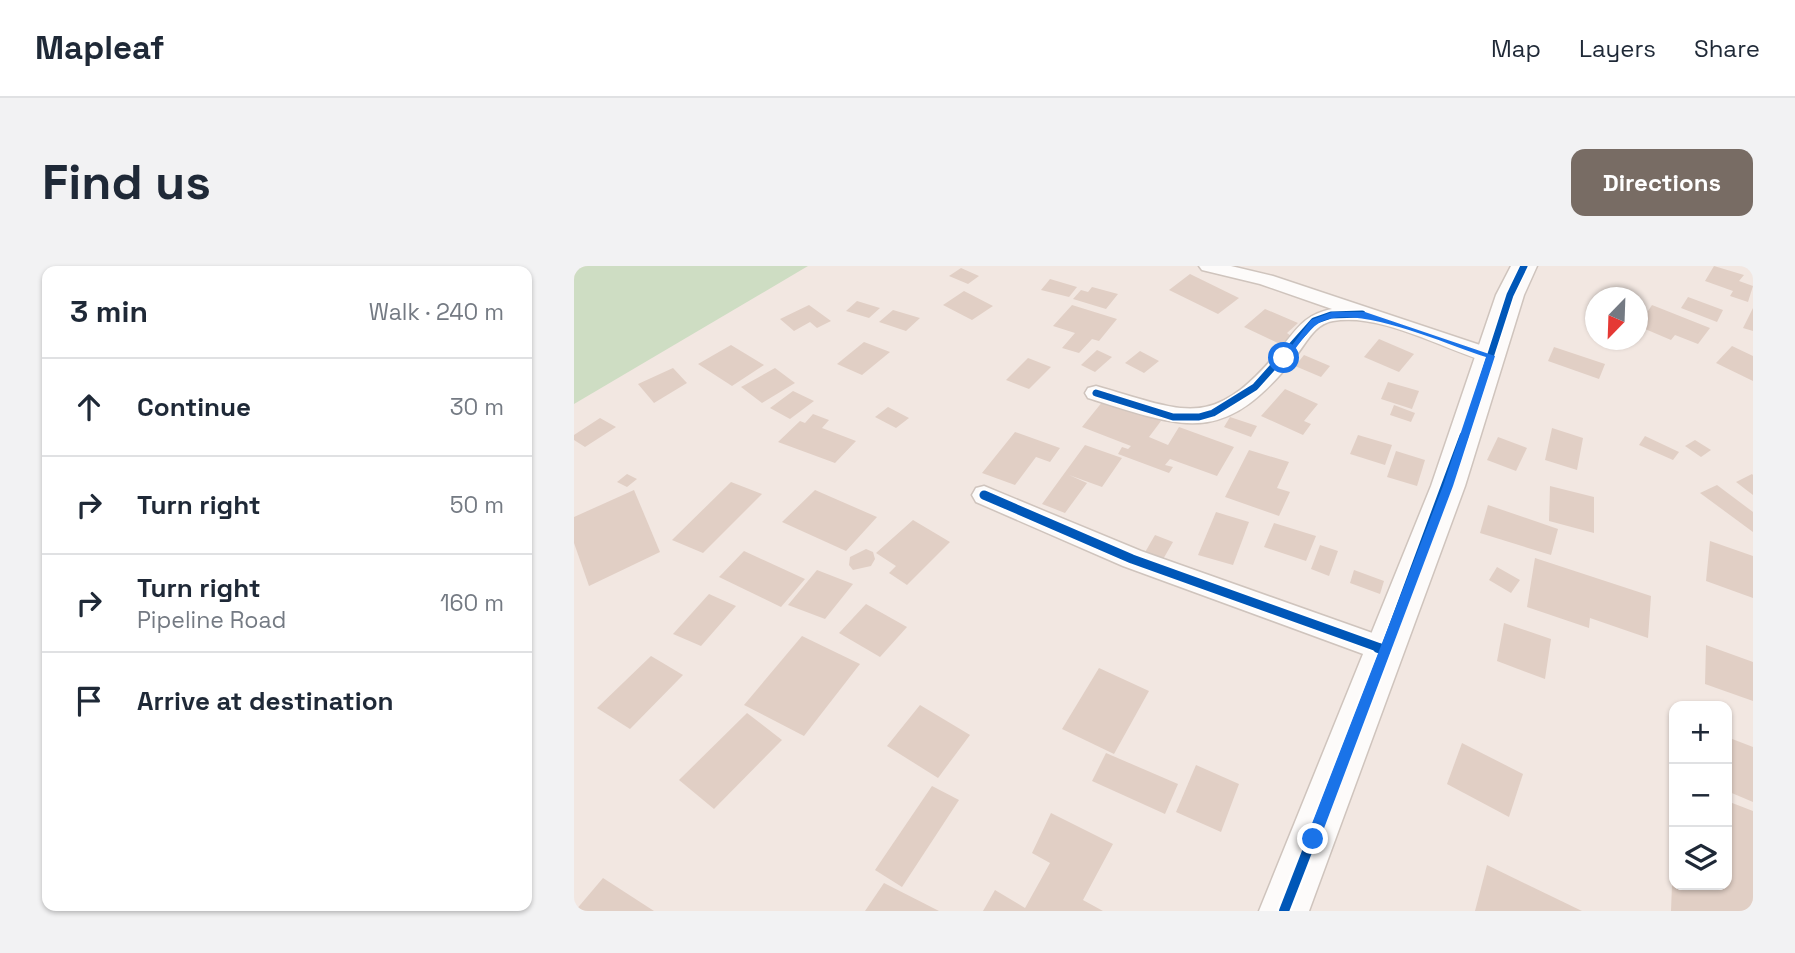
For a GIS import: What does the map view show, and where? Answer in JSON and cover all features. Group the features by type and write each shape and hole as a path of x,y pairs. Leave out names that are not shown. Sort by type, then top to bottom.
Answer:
{"street":[{"path":"1208,266 1266,280 1491,356"},
{"path":"1284,911 1448,486 1510,295 1524,266"},
{"path":"1096,393 1162,413 1184,418 1199,417 1233,402 1258,384 1314,322 1332,314 1362,314"},
{"path":"984,495 1042,523 1185,582 1385,650"}],"green space":[{"path":"574,266 808,266 574,404"}],"building":[{"path":"1714,266 1744,275 1739,281 1753,286 1748,302 1730,296 1733,291 1705,281"},
{"path":"961,268 979,276 968,284 949,276"},
{"path":"1190,274 1239,298 1218,314 1169,290"},
{"path":"1050,279 1077,287 1069,297 1041,290"},
{"path":"1092,287 1118,294 1106,309 1073,299 1081,290 1088,292"},
{"path":"964,291 993,306 972,320 943,305"},
{"path":"1688,297 1723,310 1717,322 1681,308"},
{"path":"857,301 880,308 869,318 846,311"},
{"path":"809,305 831,321 817,328 810,322 794,331 780,319"},
{"path":"1072,305 1117,319 1099,341 1092,339 1079,353 1062,348 1075,333 1053,326"},
{"path":"1652,305 1710,328 1698,344 1675,335 1671,340 1648,330 1648,311"},
{"path":"1753,308 1753,331 1743,328"},
{"path":"1265,309 1298,323 1287,333 1291,336 1282,345 1244,327"},
{"path":"893,310 920,318 906,331 879,322"},
{"path":"1379,339 1414,354 1399,372 1364,357"},
{"path":"864,342 890,352 862,375 837,364"},
{"path":"731,345 764,365 732,386 698,364"},
{"path":"1732,346 1753,356 1753,381 1716,363"},
{"path":"1554,347 1605,364 1599,379 1548,361"},
{"path":"1097,350 1112,357 1095,372 1081,365"},
{"path":"1140,351 1159,361 1144,373 1125,363"},
{"path":"1304,355 1330,366 1321,377 1295,366"},
{"path":"1028,358 1051,367 1029,389 1006,380"},
{"path":"673,368 687,383 654,403 638,384"},
{"path":"775,368 795,383 762,403 741,387"},
{"path":"1388,382 1419,391 1412,409 1381,399"},
{"path":"1285,389 1318,404 1304,421 1311,424 1303,435 1261,416"},
{"path":"793,391 814,401 790,419 770,408"},
{"path":"1103,401 1161,421 1149,437 1168,445 1179,427 1234,447 1217,476 1170,459 1165,465 1173,467 1169,473 1118,454 1122,447 1128,449 1131,446 1082,427"},
{"path":"1394,405 1415,413 1411,422 1390,415"},
{"path":"888,407 909,418 896,428 875,417"},
{"path":"813,414 829,420 822,428 856,441 835,463 778,442 800,421 805,423"},
{"path":"1230,417 1257,426 1251,437 1224,427"},
{"path":"600,418 616,427 585,447 574,440 574,435"},
{"path":"1552,428 1583,438 1577,470 1545,460"},
{"path":"1015,432 1060,448 1050,462 1036,457 1015,485 982,473"},
{"path":"1358,435 1392,445 1385,465 1350,454"},
{"path":"1645,436 1679,452 1673,460 1639,445"},
{"path":"1498,437 1527,448 1516,471 1487,460"},
{"path":"1695,440 1711,450 1701,457 1685,446"},
{"path":"1085,445 1122,458 1102,487 1069,475 1087,483 1065,513 1042,504"},
{"path":"1249,450 1289,462 1277,488 1290,492 1279,516 1225,497"},
{"path":"1396,451 1425,460 1417,486 1387,477"},
{"path":"627,474 637,479 627,487 617,482"},
{"path":"1753,475 1753,495 1736,482"},
{"path":"731,482 762,494 703,553 672,540"},
{"path":"1717,485 1753,512 1753,532 1700,493"},
{"path":"1550,486 1594,497 1594,533 1549,521"},
{"path":"634,490 660,552 589,586 574,543 574,517"},
{"path":"815,490 877,517 846,551 782,522"},
{"path":"1488,505 1558,529 1551,555 1480,533"},
{"path":"1216,512 1249,522 1233,565 1198,555"},
{"path":"913,520 950,542 907,585 889,573 896,566 876,553"},
{"path":"1274,523 1316,536 1306,561 1264,547"},
{"path":"1155,535 1173,542 1162,561 1144,554"},
{"path":"1710,541 1753,556 1753,598 1706,581"},
{"path":"1320,545 1338,551 1329,576 1311,569"},
{"path":"866,549 873,552 875,559 871,566 853,570 849,565 850,557"},
{"path":"744,551 805,579 781,607 719,577"},
{"path":"1535,558 1651,596 1648,638 1590,618 1589,628 1527,607"},
{"path":"1497,567 1520,580 1511,593 1489,580"},
{"path":"817,570 853,584 825,619 788,605"},
{"path":"1354,570 1384,581 1380,594 1350,583"},
{"path":"709,594 736,606 701,646 673,634"},
{"path":"866,604 907,627 880,657 839,633"},
{"path":"1504,623 1551,639 1545,679 1497,661"},
{"path":"802,636 860,664 804,736 744,705"},
{"path":"1706,645 1753,662 1753,701 1705,684"},
{"path":"651,656 683,675 630,729 597,708"},
{"path":"1099,668 1149,691 1114,754 1062,729"},
{"path":"920,705 970,735 938,778 887,746"},
{"path":"747,713 782,740 714,809 679,780"},
{"path":"1732,739 1753,747 1753,802 1732,793"},
{"path":"1462,743 1523,774 1509,817 1447,784"},
{"path":"1106,753 1178,784 1165,814 1092,781"},
{"path":"1196,765 1239,784 1221,832 1176,812"},
{"path":"932,786 959,800 902,887 875,870"},
{"path":"1732,803 1753,811 1753,911 1671,911 1672,890 1732,890"},
{"path":"1051,813 1113,844 1083,900 1103,911 983,911 995,890 1025,908 1050,863 1032,853"},
{"path":"1487,865 1582,911 1475,911"},
{"path":"603,878 654,911 575,911"},
{"path":"884,883 939,911 865,911"}],"cycle path":[{"path":"1284,911 1448,486 1510,295 1524,266"},
{"path":"1096,393 1173,417 1199,417 1213,413 1242,398 1255,387 1278,365 1314,321 1331,315 1362,314"},
{"path":"984,495 1132,559 1385,650"}],"route":[{"path":"1284,358 1314,322 1332,314 1362,314 1491,356 1448,486 1313,839"}]}
